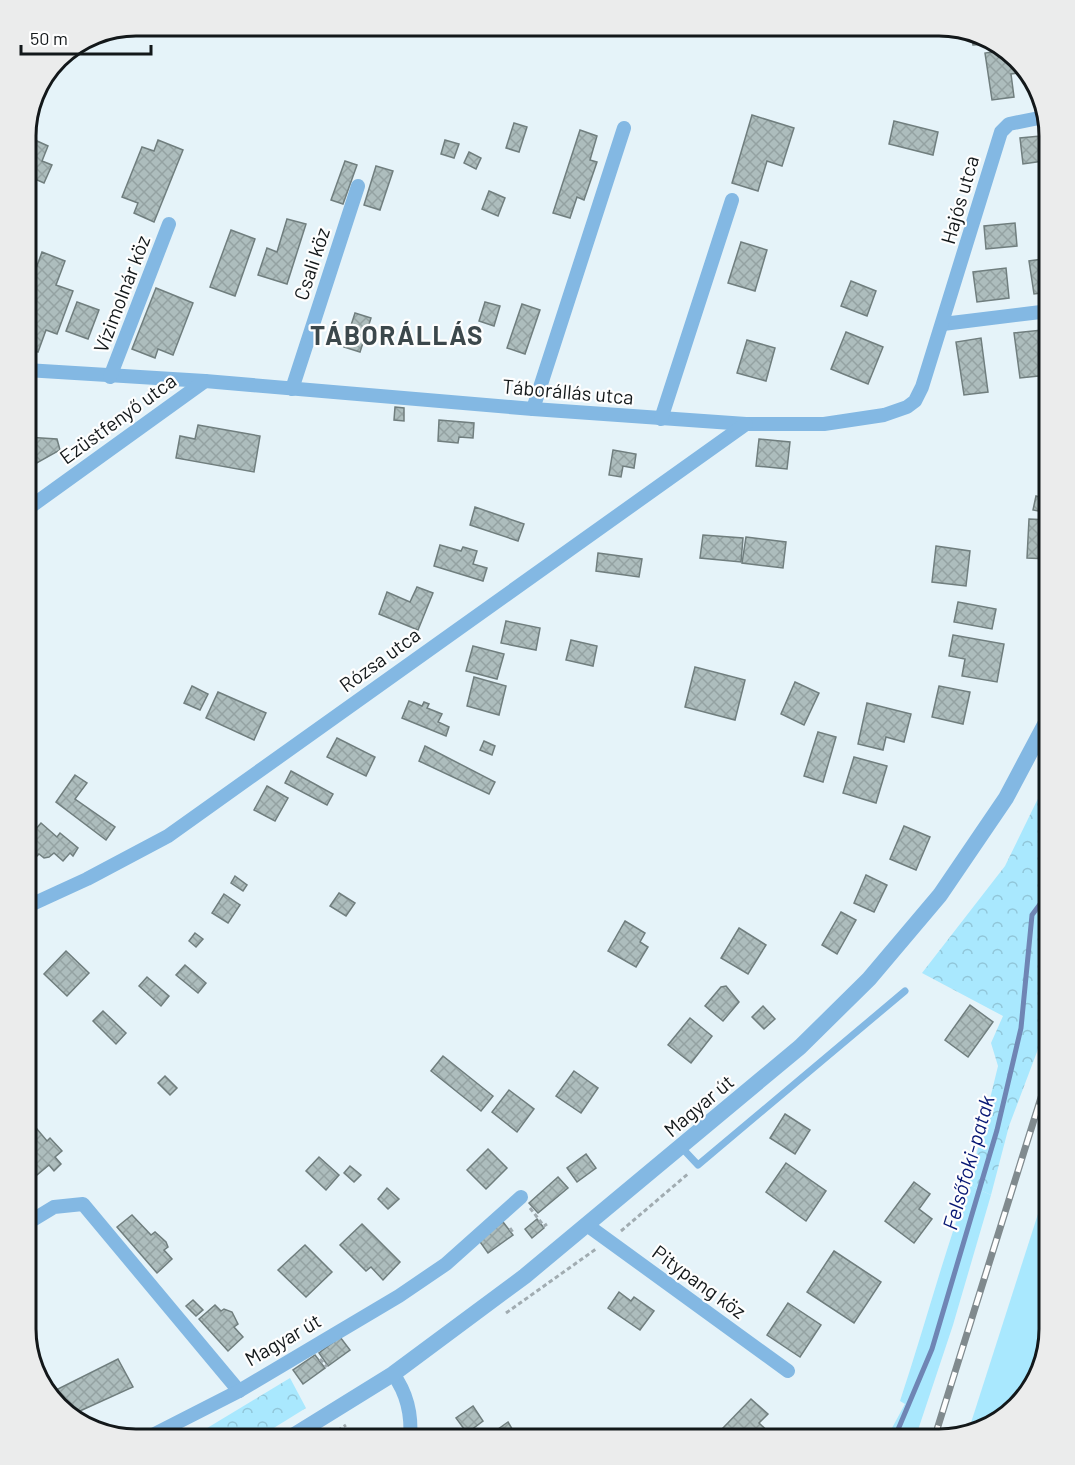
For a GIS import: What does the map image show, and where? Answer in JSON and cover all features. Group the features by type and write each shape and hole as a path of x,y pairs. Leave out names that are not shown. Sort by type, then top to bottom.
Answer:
{"street":[{"name":"Hajós utca","path":"943,324 1001,132 1008,124 1037,118"},
{"path":"533,409 624,128"},
{"name":"Csali köz","path":"292,389 358,186"},
{"path":"662,419 732,200"},
{"name":"Vízimolnár köz","path":"110,377 170,224"},
{"path":"943,324 1039,312"},
{"name":"Táborállás utca","path":"36,371 205,381 662,419 746,424 824,424 884,415 907,407 915,401 943,324"},
{"name":"Ezüstfenyő utca","path":"36,503 205,381"},
{"name":"Rózsa utca","path":"36,903 168,836 746,424"},
{"name":"Magyar út","path":"304,1429 393,1374 525,1276 682,1148 800,1047 898,947 969,855 1006,798 1039,737"},
{"name":"Magyar út","path":"164,1429 238,1391 389,1302 447,1264 521,1197"},
{"name":"Magyar út","path":"36,1218 54,1207 83,1204 238,1391"},
{"name":"Pitypang köz","path":"587,1225 788,1371"},
{"path":"393,1374 402,1387 408,1406 409,1429"}],"lane":[{"path":"682,1148 698,1165 905,991"}],"path":[{"path":"521,1197 544,1226 548,1224"}],"green space":[{"path":"1039,796 1039,1046 1009,1126 991,1195 969,1185 998,1066 991,1043 1003,1016 922,973 1005,866"},
{"path":"969,1185 991,1195 953,1325 918,1429 891,1429 905,1404 900,1401"},
{"path":"1039,1211 1039,1329 1036,1355 1026,1379 1010,1400 989,1416 971,1424"},
{"path":"290,1378 306,1408 272,1429 206,1429"}],"building":[{"path":"993,52 1017,73 1011,74 1014,97 992,100 985,53"},
{"path":"752,115 794,128 782,166 767,161 758,191 732,183"},
{"path":"894,121 938,132 933,155 889,144"},
{"path":"514,123 527,127 519,152 506,148"},
{"path":"580,130 597,136 590,160 597,162 584,200 577,197 570,218 553,213"},
{"path":"1039,136 1039,162 1023,164 1020,138"},
{"path":"158,140 183,150 154,222 134,213 138,203 122,197 142,147 154,151"},
{"path":"445,140 459,144 454,158 441,154"},
{"path":"36,141 48,146 42,161 52,165 44,183 36,179"},
{"path":"469,152 481,158 476,169 464,163"},
{"path":"345,161 357,165 343,204 331,200"},
{"path":"376,166 393,171 380,210 364,205"},
{"path":"489,191 505,198 498,216 482,209"},
{"path":"287,219 306,224 287,284 258,275 267,248 277,252"},
{"path":"1015,223 1017,246 986,249 984,226"},
{"path":"231,230 255,239 235,296 210,287"},
{"path":"741,242 767,250 755,291 728,283"},
{"path":"42,252 65,261 56,285 73,291 57,334 46,330 38,352 36,351 36,268"},
{"path":"1039,260 1039,293 1034,294 1029,261"},
{"path":"1006,268 1009,298 977,302 973,272"},
{"path":"851,281 876,291 867,316 841,306"},
{"path":"156,288 193,303 173,355 158,349 155,358 132,349"},
{"path":"77,302 99,310 88,339 66,331"},
{"path":"485,302 500,306 494,326 479,321"},
{"path":"522,304 540,310 525,354 507,348"},
{"path":"355,313 371,318 360,352 344,347"},
{"path":"1039,330 1039,376 1020,378 1014,333"},
{"path":"846,332 883,347 868,384 831,369"},
{"path":"981,338 988,392 964,395 956,342"},
{"path":"747,340 775,348 766,381 737,373"},
{"path":"395,407 404,408 404,421 394,420"},
{"path":"439,420 474,423 473,438 459,437 458,443 438,441"},
{"path":"198,425 260,436 254,472 176,458 180,436 195,439"},
{"path":"36,438 57,439 60,450 36,463"},
{"path":"759,439 790,442 787,469 756,466"},
{"path":"613,450 636,454 634,468 623,466 621,477 609,475"},
{"path":"1036,496 1039,497 1039,511 1033,510"},
{"path":"475,507 524,524 518,541 470,525"},
{"path":"1029,519 1039,520 1039,559 1027,558"},
{"path":"703,535 743,538 741,562 700,558"},
{"path":"746,537 786,542 783,568 742,563"},
{"path":"440,545 461,551 463,547 477,551 473,564 487,568 483,581 434,566"},
{"path":"936,546 970,551 966,586 932,582"},
{"path":"598,553 642,559 639,577 596,571"},
{"path":"417,587 433,593 418,630 379,614 387,592 410,602"},
{"path":"958,602 996,609 992,629 954,622"},
{"path":"506,621 540,628 536,650 501,643"},
{"path":"953,635 1004,644 997,682 962,676 965,659 949,656"},
{"path":"571,640 597,646 593,666 566,660"},
{"path":"473,646 504,654 497,679 466,671"},
{"path":"695,667 745,680 735,720 685,707"},
{"path":"474,677 506,686 499,715 467,706"},
{"path":"795,682 819,693 804,725 781,714"},
{"path":"192,686 208,694 200,710 184,703"},
{"path":"939,686 970,692 963,724 932,717"},
{"path":"218,692 266,713 254,740 206,718"},
{"path":"409,701 422,706 424,702 429,704 427,708 442,714 438,722 449,727 446,736 402,718"},
{"path":"867,703 911,714 904,742 886,737 883,750 858,744"},
{"path":"818,732 836,737 823,782 804,776"},
{"path":"337,738 375,757 366,776 327,757"},
{"path":"484,741 495,746 492,755 480,750"},
{"path":"425,746 495,782 489,794 419,761"},
{"path":"854,757 887,766 876,803 843,793"},
{"path":"291,771 333,794 327,805 285,783"},
{"path":"75,775 87,783 75,799 115,827 106,840 56,802"},
{"path":"267,786 288,798 275,821 254,810"},
{"path":"41,823 57,837 60,833 78,848 73,856 70,853 63,861 54,853 49,857 44,858 39,854 36,857 36,829"},
{"path":"904,826 930,837 916,870 890,859"},
{"path":"866,875 887,885 874,912 854,903"},
{"path":"235,876 247,885 243,891 231,883"},
{"path":"339,893 355,903 346,916 330,906"},
{"path":"224,894 240,905 228,923 212,913"},
{"path":"841,912 856,920 837,954 822,945"},
{"path":"625,921 645,933 640,942 648,947 636,967 608,951"},
{"path":"739,928 766,945 748,974 721,958"},
{"path":"195,933 203,939 196,947 189,941"},
{"path":"66,951 89,973 67,996 44,974"},
{"path":"185,965 206,983 198,993 176,975"},
{"path":"147,977 169,996 161,1006 139,986"},
{"path":"726,986 739,1002 723,1021 705,1006 721,987"},
{"path":"970,1005 993,1022 968,1057 945,1040"},
{"path":"763,1006 775,1019 764,1029 752,1017"},
{"path":"103,1011 126,1033 116,1044 93,1021"},
{"path":"690,1018 712,1036 691,1063 668,1045"},
{"path":"443,1056 493,1096 481,1111 431,1071"},
{"path":"574,1071 598,1088 581,1113 556,1096"},
{"path":"165,1076 177,1088 170,1095 158,1083"},
{"path":"509,1090 534,1109 517,1132 492,1112"},
{"path":"785,1114 810,1130 795,1154 770,1138"},
{"path":"36,1128 47,1141 50,1138 62,1151 55,1157 61,1164 54,1171 49,1165 37,1175"},
{"path":"488,1149 507,1168 486,1189 467,1170"},
{"path":"586,1154 596,1168 577,1182 567,1168"},
{"path":"319,1157 339,1175 326,1190 306,1171"},
{"path":"786,1163 826,1191 806,1221 766,1192"},
{"path":"350,1166 361,1175 354,1182 344,1173"},
{"path":"558,1177 568,1188 538,1213 529,1203"},
{"path":"914,1182 930,1194 919,1209 932,1219 914,1243 885,1221"},
{"path":"387,1188 399,1199 388,1209 378,1199"},
{"path":"132,1215 151,1235 155,1232 166,1242 168,1247 164,1250 172,1259 157,1273 117,1227"},
{"path":"537,1219 544,1228 532,1238 525,1229"},
{"path":"503,1222 513,1235 488,1253 478,1239"},
{"path":"362,1224 400,1262 383,1280 371,1267 366,1271 340,1245"},
{"path":"305,1245 332,1272 306,1297 278,1270"},
{"path":"834,1251 881,1282 854,1323 807,1292"},
{"path":"619,1292 631,1301 634,1297 654,1311 640,1330 608,1308"},
{"path":"193,1300 203,1310 196,1316 186,1306"},
{"path":"788,1303 821,1325 800,1357 767,1335"},
{"path":"215,1305 221,1311 224,1309 232,1312 238,1324 234,1327 243,1337 228,1351 199,1319"},
{"path":"340,1337 350,1350 328,1366 319,1353"},
{"path":"315,1355 325,1368 303,1384 293,1370"},
{"path":"118,1359 133,1387 80,1411 57,1390"},
{"path":"751,1399 768,1414 759,1423 765,1429 723,1428"},
{"path":"473,1406 483,1421 472,1429 464,1429 456,1418"},
{"path":"508,1422 512,1429 498,1429"}],"waterway":[{"name":"Felsőfoki-patak","path":"898,1429 932,1349 997,1130 1021,1028 1032,915 1039,906"}],"railway":[{"path":"937,1429 1039,1104"}],"district":[{"name":"TÁBORÁLLÁS","path":"397,336"}]}
